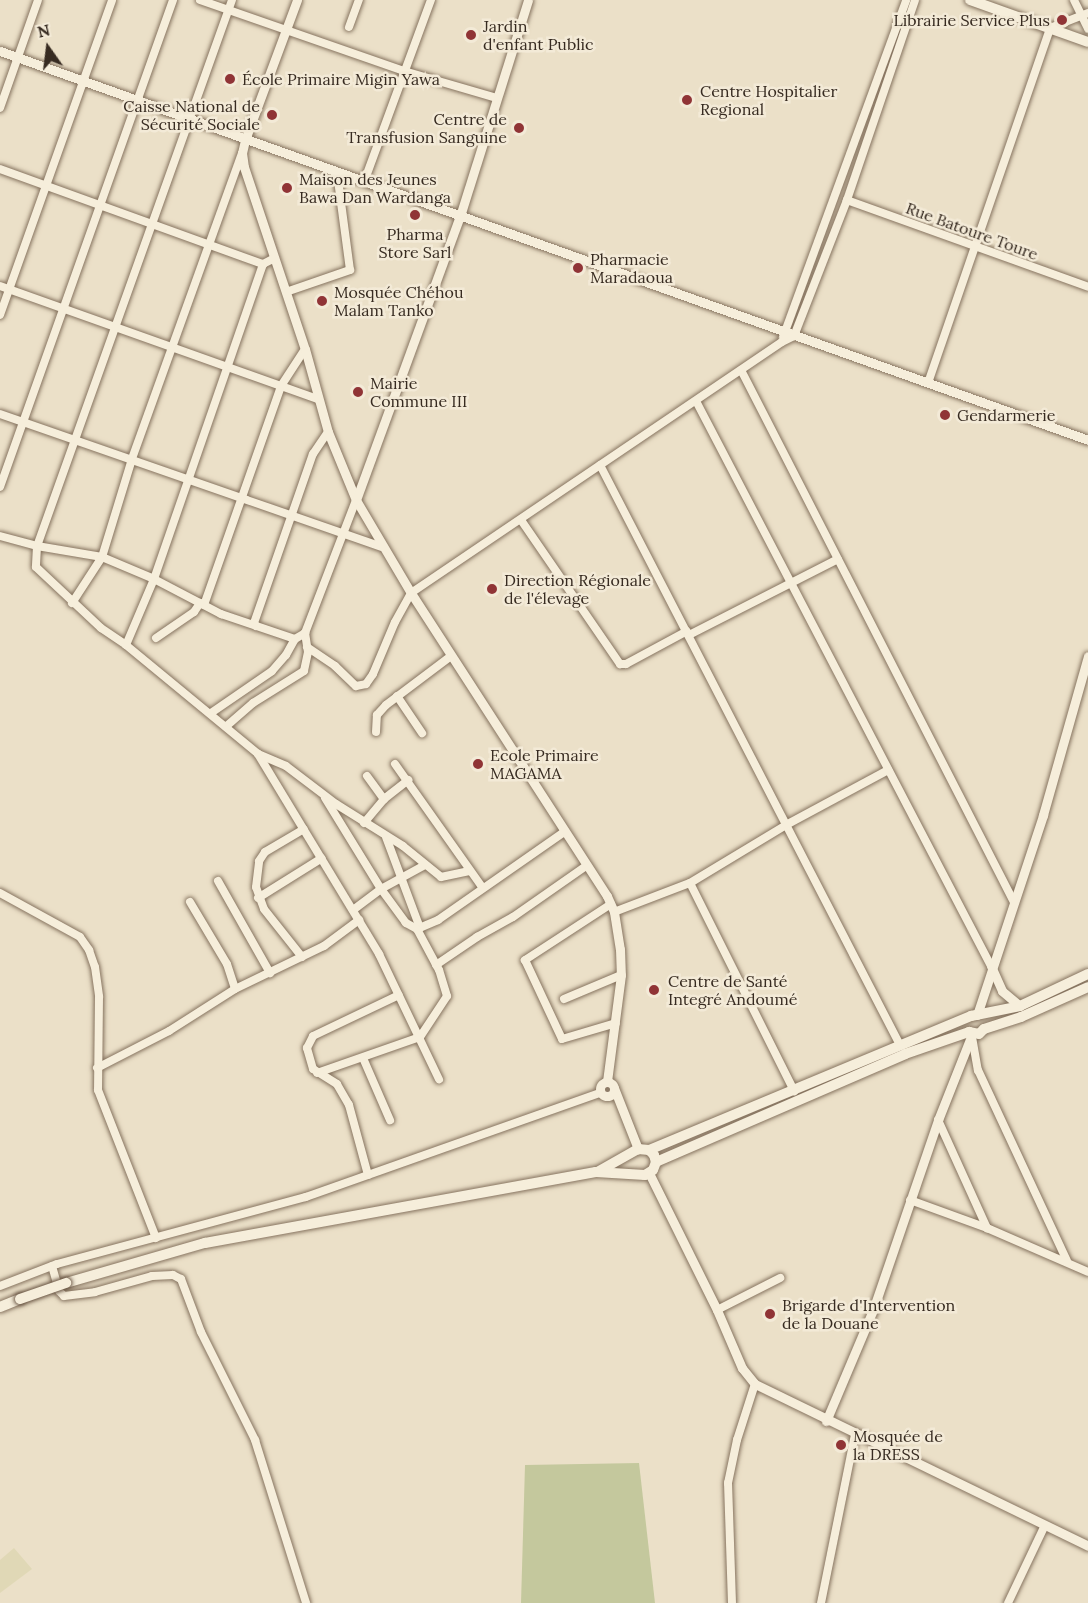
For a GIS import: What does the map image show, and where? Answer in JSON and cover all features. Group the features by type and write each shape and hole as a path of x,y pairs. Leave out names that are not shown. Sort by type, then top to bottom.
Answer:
{"main road":[{"path":"970,0 1088,42"},
{"path":"596,1172 640,1151 900,1045 975,1016 1020,1006 1088,974"},
{"path":"0,1307 66,1283 205,1243 596,1172 649,1173 656,1162 905,1054 970,1033 979,1034 984,1029 1021,1017 1088,987"},
{"path":"975,1016 984,1020 984,1029"},
{"path":"970,1033 965,1025 975,1016"},
{"path":"640,1151 654,1155 656,1162"},
{"path":"635,1172 630,1164 640,1151"}],"street":[{"path":"0,108 38,0"},
{"path":"0,315 112,0"},
{"path":"0,488 173,0"},
{"path":"200,0 404,71 497,98"},
{"path":"232,0 74,440 37,546 35,562 38,572 72,603 211,713 258,754 359,920 399,995 439,1080"},
{"path":"72,603 102,557 132,459 297,0"},
{"path":"349,27 359,0"},
{"path":"364,182 431,0"},
{"path":"227,726 253,704 304,670 307,647 305,633 460,216 528,0"},
{"path":"307,647 335,666 356,686 361,687 373,674 395,622 411,593 741,370 783,337 820,243 906,0"},
{"path":"794,336 846,200 915,0"},
{"path":"1074,0 1085,15 1088,29"},
{"path":"928,383 1050,27 1085,15"},
{"path":"888,49 897,53"},
{"path":"0,51 189,121 460,216 783,337 794,336 1088,440"},
{"path":"242,153 305,349 328,432 356,500 382,547 612,908 621,949 621,975 611,1085 640,1151"},
{"path":"0,169 262,264 275,258"},
{"path":"286,292 350,270 337,173"},
{"name":"Rue Batoure Toure","path":"846,200 974,248 1088,287"},
{"path":"126,645 154,579 262,264"},
{"path":"0,286 318,399"},
{"path":"156,638 202,604 281,386 305,349"},
{"path":"741,370 1014,902"},
{"path":"696,400 991,966 1002,992 1020,1006"},
{"path":"0,414 382,547"},
{"path":"256,626 290,515 313,454 328,432"},
{"path":"600,465 900,1045"},
{"path":"521,520 620,664 626,664 838,559"},
{"path":"0,536 37,546 102,557 154,579 221,614 295,639"},
{"path":"211,713 272,671 286,655 295,639 305,633"},
{"path":"376,732 377,715 397,696 451,656"},
{"path":"975,1016 1043,815 1088,656"},
{"path":"397,696 422,733"},
{"path":"258,754 286,766 323,795 403,846 443,878 469,871"},
{"path":"395,764 482,887"},
{"path":"616,1023 562,1039 525,960 612,908 690,883 786,825 888,770"},
{"path":"367,777 384,799"},
{"path":"364,823 384,799 408,780"},
{"path":"323,795 381,889 406,923 419,928 445,915 564,832"},
{"path":"302,957 272,922 258,898 256,887 259,861 265,852 304,829"},
{"path":"317,1073 420,1037 447,996 386,837"},
{"path":"258,898 322,858"},
{"path":"353,910 381,889 425,865"},
{"path":"436,965 477,937 513,917 586,866"},
{"path":"218,881 270,973"},
{"path":"690,883 794,1090"},
{"path":"0,892 86,943 95,967 99,997 98,1090 156,1238"},
{"path":"190,902 227,964 235,989"},
{"path":"97,1068 169,1031 235,989 324,946 359,920"},
{"path":"564,999 621,975"},
{"path":"368,1175 356,1124 345,1096 337,1084 317,1073 311,1064 307,1048 314,1036 399,995"},
{"path":"826,1421 873,1310 970,1033"},
{"path":"970,1033 978,1070 1067,1261"},
{"path":"363,1058 390,1120"},
{"path":"611,1085 602,1084 604,1094 624,1111"},
{"path":"0,1286 52,1266 306,1197 604,1094"},
{"path":"938,1120 987,1228"},
{"path":"649,1173 717,1310 742,1368 754,1384 826,1421 1088,1546"},
{"path":"910,1200 987,1228 1088,1272"},
{"path":"52,1266 59,1291 64,1296 95,1292 152,1276 173,1275 181,1279 201,1332 255,1440 306,1603"},
{"path":"717,1310 780,1278"},
{"path":"732,1603 728,1483 737,1440 754,1384"},
{"path":"821,1603 855,1434"},
{"path":"1008,1603 1045,1525"}],"shaded area":[{"path":"14,1548 32,1569 0,1593 0,1560"}],"green space":[{"path":"639,1463 655,1603 521,1603 525,1465"}],"place":[{"name":"Librairie Service Plus","path":"1062,20"},
{"name":"Jardin d'enfant Public","path":"471,35"},
{"name":"École Primaire Migin Yawa","path":"230,79"},
{"name":"Centre Hospitalier Regional","path":"687,100"},
{"name":"Caisse National de Sécurité Sociale","path":"272,115"},
{"name":"Centre de Transfusion Sanguine","path":"519,128"},
{"name":"Maison des Jeunes Bawa Dan Wardanga","path":"287,188"},
{"name":"Pharma Store Sarl","path":"415,215"},
{"name":"Pharmacie Maradaoua","path":"578,268"},
{"name":"Mosquée Chéhou Malam Tanko","path":"322,301"},
{"name":"Mairie Commune III","path":"358,392"},
{"name":"Gendarmerie","path":"945,415"},
{"name":"Direction Régionale de l'élevage","path":"492,589"},
{"name":"Ecole Primaire MAGAMA","path":"478,764"},
{"name":"Centre de Santé Integré Andoumé","path":"654,990"},
{"name":"Brigarde d'Intervention de la Douane","path":"770,1314"},
{"name":"Mosquée de la DRESS","path":"841,1445"}]}
